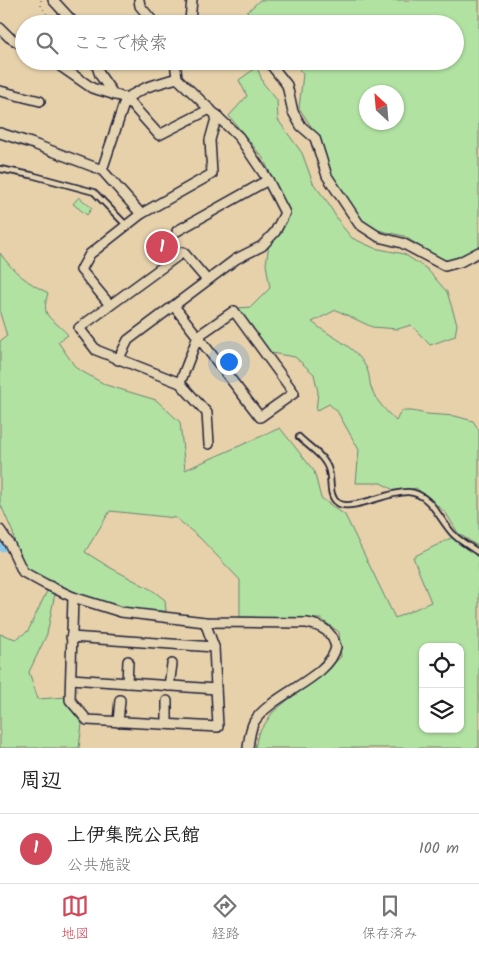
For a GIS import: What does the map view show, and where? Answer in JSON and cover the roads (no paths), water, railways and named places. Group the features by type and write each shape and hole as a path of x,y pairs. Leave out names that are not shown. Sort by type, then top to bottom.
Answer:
{"street":[{"path":"53,0 67,15"},
{"path":"139,0 140,6 148,15"},
{"path":"190,15 192,0"},
{"path":"0,28 15,41"},
{"path":"66,70 92,88 126,98 159,135 213,112"},
{"path":"98,70 114,95"},
{"path":"118,360 128,340 236,259 262,246 274,232 285,212 268,180 239,137 177,78 176,70"},
{"path":"276,70 288,85 293,112 301,126 314,138 327,176 359,224 379,237 402,243 445,266 460,262 479,252"},
{"path":"102,170 126,98 147,87 177,78"},
{"path":"0,91 40,101"},
{"path":"110,305 81,270 90,254 141,214 212,174 210,140 213,112"},
{"path":"0,133 31,142 102,170 141,214"},
{"path":"177,231 268,180"},
{"path":"207,280 183,252 79,328 96,350 180,383 207,413 210,444"},
{"path":"174,306 198,336 260,417 294,392 234,311 198,336 180,383"},
{"path":"0,530 10,545 23,572 73,597 121,612 204,622 307,623 323,627 335,641 336,647 332,658 307,680 261,713 252,727 248,748"},
{"path":"73,597 70,700 87,720 218,726 214,647 204,622"},
{"path":"72,637 214,647"},
{"path":"127,683 128,661"},
{"path":"169,686 172,664"},
{"path":"71,680 216,689"},
{"path":"118,722 120,700"},
{"path":"167,701 167,724"}],"lane":[{"path":"0,169 31,175 94,192 126,225"},
{"path":"299,437 325,462 329,472 332,495 339,504 352,506 388,494 416,493 422,496 438,512 454,535 479,553"}],"place":[{"name":"上伊集院公民館","path":"162,247"}]}
